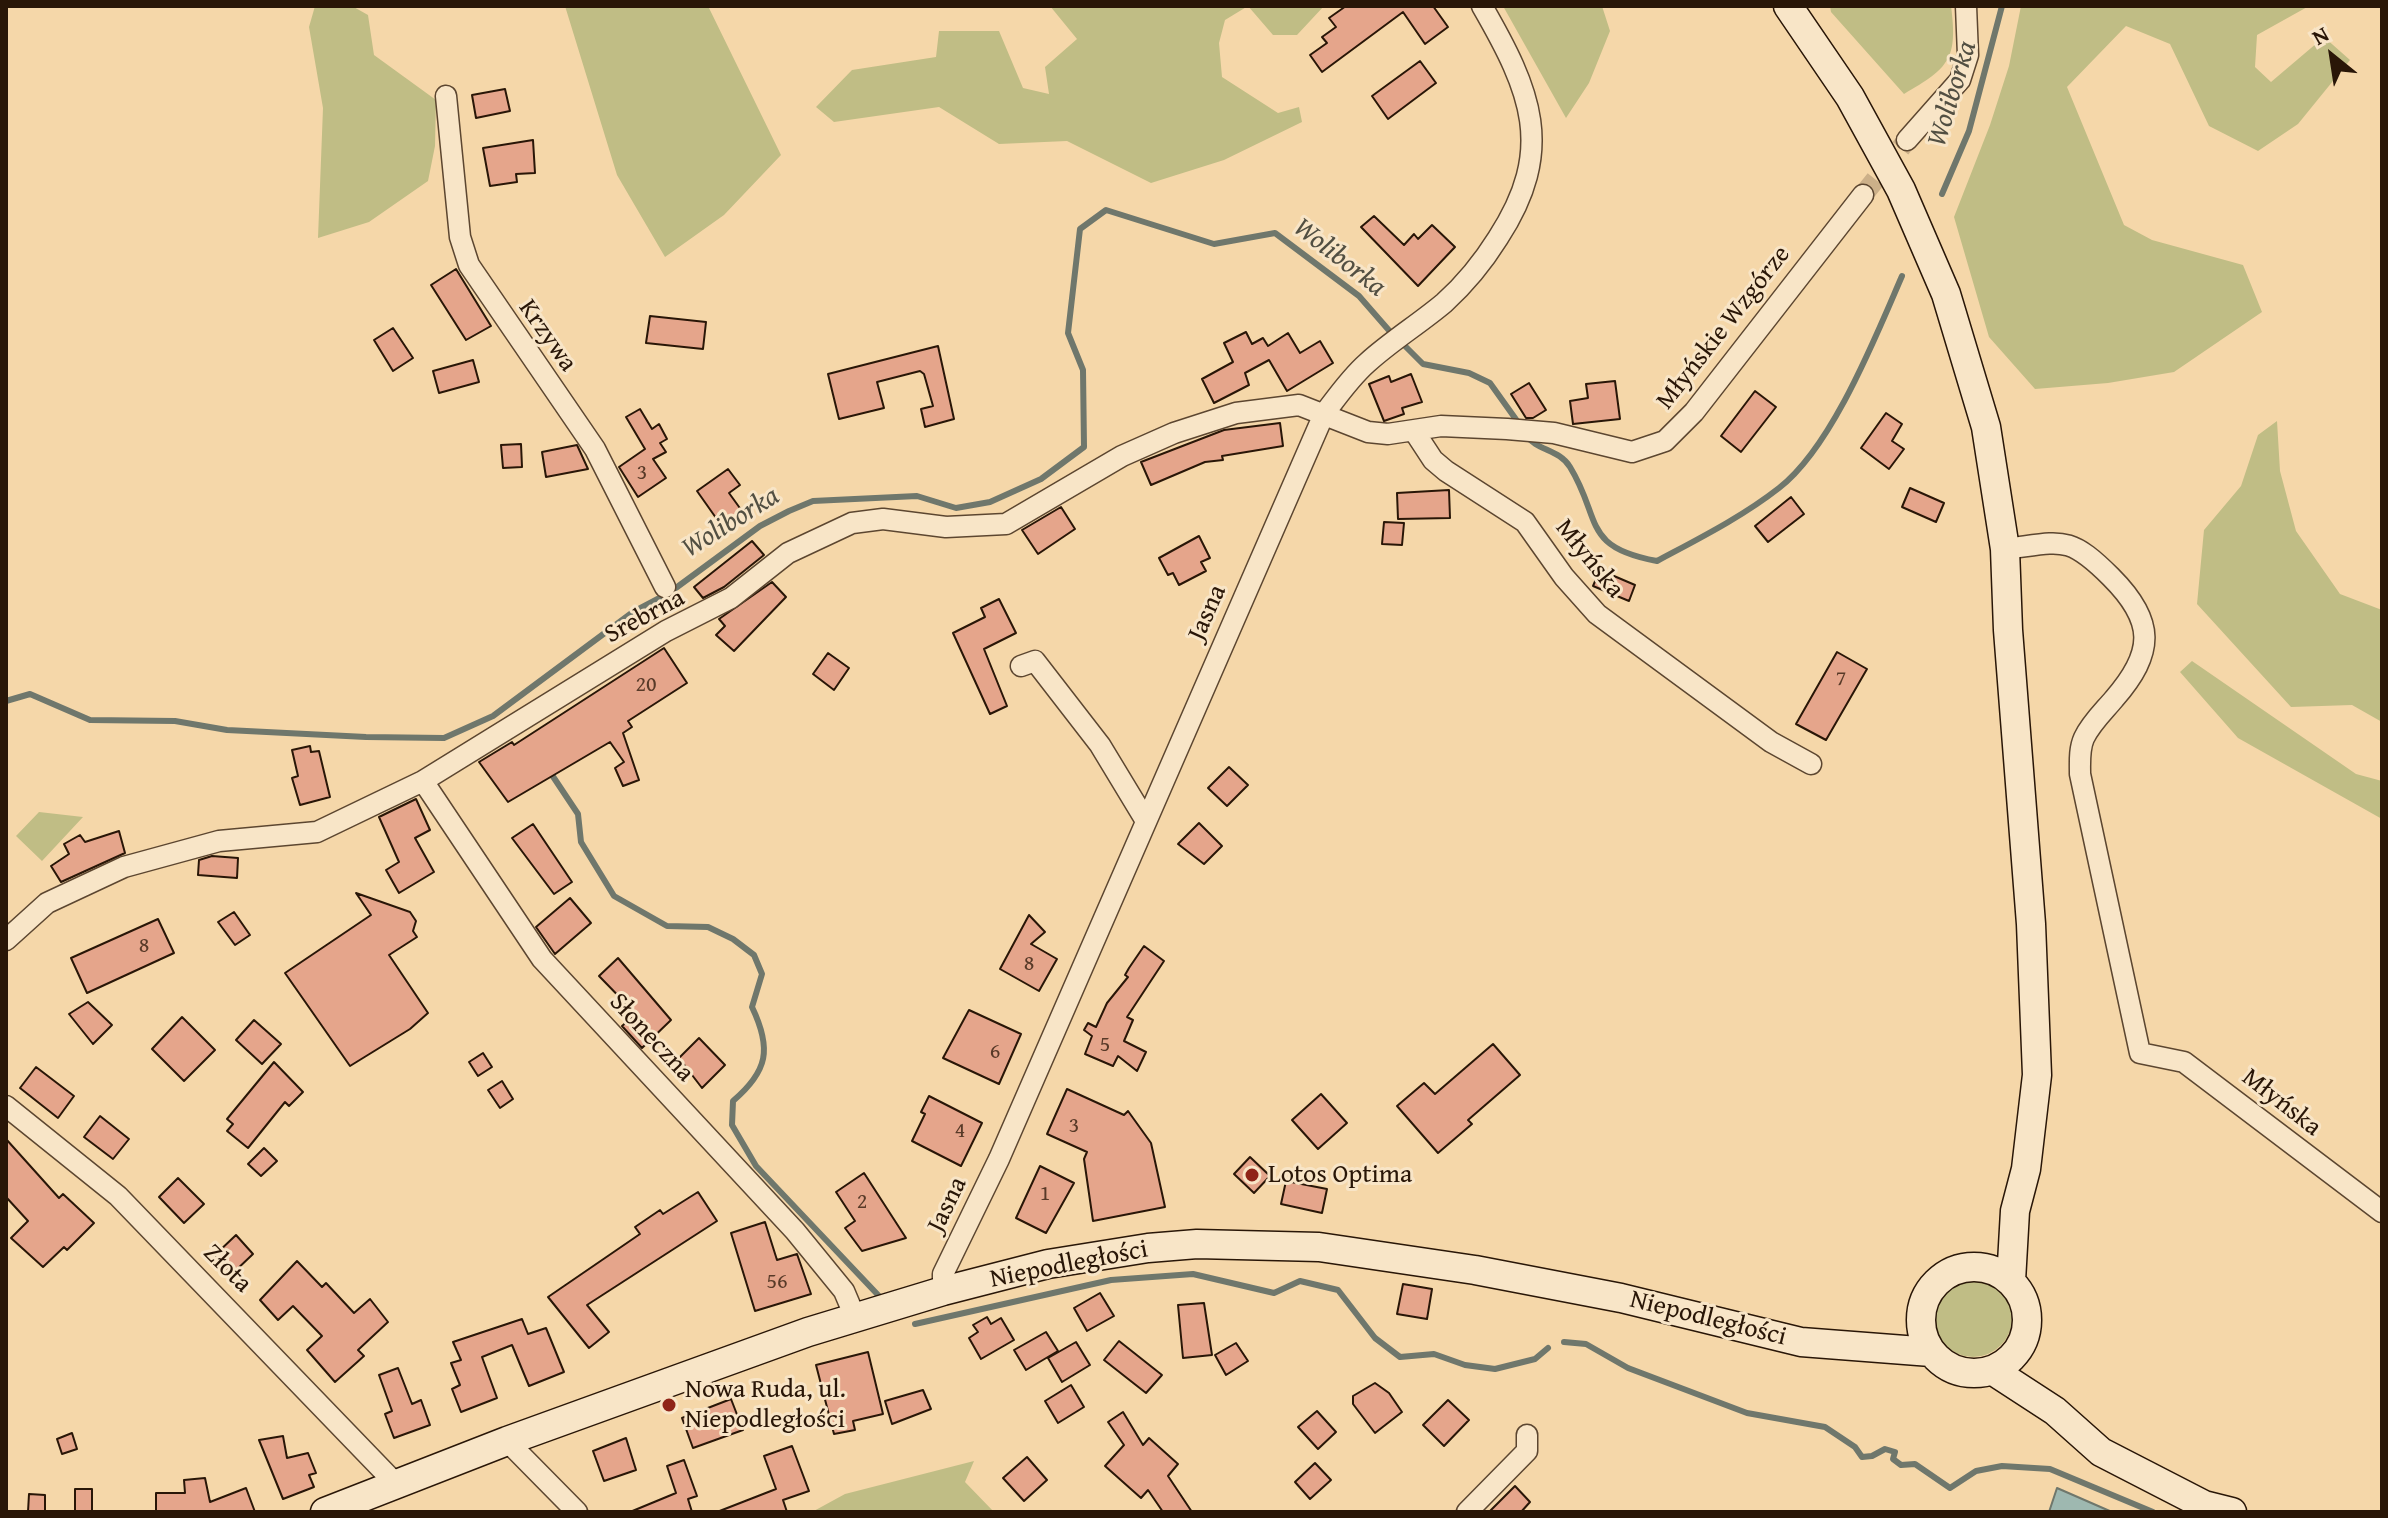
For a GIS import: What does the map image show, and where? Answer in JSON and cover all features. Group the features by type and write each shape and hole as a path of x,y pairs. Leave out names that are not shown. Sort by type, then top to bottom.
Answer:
{"main road":[{"path":"1788,6 1850,97 1894,177 1946,294 1986,427 2005,549 2008,630 2031,924 2037,1075 2026,1169 2015,1211 2011,1281"},
{"path":"1977,1267 2015,1211"},
{"name":"Niepodległości","path":"325,1512 507,1441 855,1317 1048,1264 1148,1248 1197,1244 1319,1247 1475,1270 1621,1298 1765,1335 1842,1347 1931,1352"},
{"path":"1977,1267 1989,1269 2011,1281 2027,1309 2023,1341 2016,1354 1992,1370 1966,1372 1941,1361 1931,1352 1921,1317 1929,1294 1945,1275 1977,1267"},
{"name":"Niepodległości","path":"1842,1347 1889,1334 1921,1317"},
{"path":"2023,1341 2055,1411"},
{"path":"1992,1370 2055,1411 2101,1452 2145,1478 2204,1505 2232,1512"}],"street":[{"name":"Jasna","path":"943,1291 943,1274 999,1159 1324,414 1353,377 1471,276 1523,197 1532,158 1530,113 1508,51 1482,6"},
{"path":"1907,140 1960,80 1968,55 1966,6"},
{"name":"Krzywa","path":"446,96 460,237 469,265 595,449 665,587"},
{"name":"Młyńskie Wzgórze","path":"1414,431 1441,426 1539,431 1632,452 1665,441 1694,412 1863,195"},
{"name":"Srebrna","path":"6,940 47,903 124,867 219,841 307,834 423,781 666,631 708,613 788,553 820,535 852,523 883,519 946,527 1006,524 1122,456 1174,433 1236,413 1282,405 1299,405 1324,414"},
{"path":"1324,414 1368,432 1414,431"},
{"name":"Młyńska","path":"1414,431 1433,460 1446,471 1525,522 1564,577 1597,614 1771,742 1811,764"},
{"name":"Młyńska","path":"2005,549 2063,542 2075,546 2124,590 2141,615 2146,643 2140,664 2092,724 2083,739 2080,757 2080,774 2140,1053 2184,1062 2382,1212"},
{"path":"1021,666 1035,661 1100,745 1146,821"},
{"name":"Słoneczna","path":"423,781 542,959 795,1231 844,1291 855,1317"},
{"name":"Złota","path":"6,1106 118,1196 396,1484"},
{"path":"1467,1512 1527,1451 1527,1435"},
{"path":"507,1441 577,1512"}],"shaded area":[{"path":"315,6 352,6 368,15 374,55 436,100 435,146 428,181 369,222 318,238 323,108 309,27"},
{"path":"565,6 708,6 781,155 724,215 665,257 617,175"},
{"path":"1050,6 1248,6 1225,20 1219,43 1222,77 1278,113 1299,107 1302,122 1224,160 1151,183 1067,141 999,144 939,107 834,122 816,107 852,70 936,57 939,31 999,31 1023,88 1049,94 1045,67 1077,39"},
{"path":"1248,6 1324,6 1297,35 1273,35"},
{"path":"1503,6 1602,6 1610,31 1589,83 1566,118"},
{"path":"1830,6 1951,6 1953,38 1947,60 1931,77 1904,94 1831,12"},
{"path":"2021,6 2309,6 2257,35 2255,67 2271,82 2324,37 2350,60 2298,124 2258,151 2209,126 2170,44 2126,26 2067,87 2124,225 2152,240 2243,265 2262,312 2174,372 2108,383 2035,389 1989,337 1954,217 2009,66"},
{"path":"2277,421 2280,471 2296,531 2340,594 2382,610 2382,722 2352,705 2291,707 2197,604 2204,530 2241,486 2258,435"},
{"path":"2192,661 2356,774 2382,781 2382,819 2238,738 2180,672"},
{"path":"39,812 83,817 42,861 16,836"},
{"path":"1973,1279 1988,1282 2001,1290 2009,1303 2012,1318 2009,1333 2001,1346 1988,1354 1973,1357 1958,1354 1945,1346 1937,1333 1934,1318 1937,1303 1945,1290 1958,1282"},
{"path":"974,1461 965,1482 994,1512 812,1512 845,1494"}],"water":[{"path":"2057,1488 2112,1512 2049,1512"}],"building":[{"path":"1346,6 1433,6 1448,27 1425,44 1403,12 1322,72 1310,55 1327,43 1322,37 1336,27 1329,18"},
{"path":"1420,61 1436,83 1388,119 1372,96"},
{"path":"505,89 510,111 476,118 472,95"},
{"path":"533,140 535,173 516,174 517,182 490,186 483,148"},
{"path":"1374,216 1404,245 1414,234 1418,239 1432,225 1455,247 1418,286 1361,227"},
{"path":"456,269 491,326 466,340 431,285"},
{"path":"650,316 706,322 703,349 646,343"},
{"path":"393,328 413,358 393,371 374,340"},
{"path":"1246,332 1252,344 1263,338 1268,346 1288,333 1300,353 1320,341 1333,363 1287,391 1269,360 1245,373 1249,385 1214,403 1202,379 1233,362 1224,343"},
{"path":"938,346 954,419 925,427 921,409 933,406 924,374 920,371 877,382 884,408 839,419 828,374"},
{"path":"473,360 479,382 439,393 433,371"},
{"path":"1411,374 1422,402 1402,408 1404,414 1384,421 1369,384 1389,376 1391,382"},
{"path":"1615,381 1620,419 1573,424 1570,401 1588,398 1586,384"},
{"path":"1529,383 1546,410 1533,418 1526,418 1511,394"},
{"path":"1755,391 1776,407 1741,452 1721,436"},
{"path":"640,409 652,429 659,424 667,439 660,443 666,452 653,459 666,478 638,497 619,467 645,449 626,417"},
{"path":"1886,413 1902,424 1892,441 1904,449 1889,469 1861,448"},
{"path":"1280,423 1283,446 1222,456 1223,460 1205,462 1151,485 1141,462 1224,430"},
{"path":"521,444 522,467 503,468 501,445"},
{"path":"577,445 588,469 546,477 542,452"},
{"path":"728,469 740,485 729,493 742,511 721,525 697,491"},
{"path":"1910,488 1944,503 1936,522 1902,507"},
{"path":"1449,490 1450,518 1398,519 1397,493"},
{"path":"1791,497 1804,514 1768,542 1755,526"},
{"path":"1061,507 1075,529 1038,554 1022,530"},
{"path":"1384,522 1404,523 1402,545 1382,544"},
{"path":"1199,536 1210,558 1201,562 1206,571 1179,585 1173,573 1168,575 1159,558"},
{"path":"752,541 764,555 724,587 703,598 694,587"},
{"path":"1600,570 1635,585 1629,601 1593,586"},
{"path":"772,582 786,597 734,651 716,635 725,626 719,619"},
{"path":"999,599 1016,633 984,649 1007,706 990,714 953,633 985,617 981,608"},
{"path":"664,648 687,683 628,721 632,727 623,733 639,780 623,786 615,768 624,762 610,742 508,802 479,762 512,742 514,745"},
{"path":"1837,652 1867,669 1826,740 1796,724"},
{"path":"828,653 849,668 834,690 813,674"},
{"path":"310,746 311,752 319,751 330,797 300,805 292,778 298,776 292,750"},
{"path":"1229,767 1248,785 1227,806 1208,788"},
{"path":"416,799 430,830 415,838 434,872 399,893 386,870 399,862 379,817"},
{"path":"1199,823 1222,846 1204,864 1178,844"},
{"path":"533,824 572,882 554,894 512,838"},
{"path":"119,831 125,853 61,882 51,866 69,854 64,844 80,835 85,842"},
{"path":"212,856 238,858 237,878 198,875 199,860"},
{"path":"356,893 410,912 416,921 413,931 417,937 389,955 428,1013 410,1029 350,1066 285,973 371,915"},
{"path":"570,898 591,923 555,954 536,927"},
{"path":"234,912 250,935 235,945 218,922"},
{"path":"1029,915 1045,932 1031,944 1057,959 1039,991 1000,969"},
{"path":"158,919 174,953 87,993 71,958"},
{"path":"1144,946 1164,961 1127,1017 1133,1020 1124,1041 1146,1052 1137,1071 1118,1056 1113,1066 1085,1054 1092,1036 1084,1030 1088,1023 1096,1027 1107,1003 1128,977 1125,975"},
{"path":"618,958 671,1020 642,1048 622,1026 636,1014 599,976"},
{"path":"88,1002 112,1025 93,1044 69,1014"},
{"path":"969,1010 1021,1034 999,1084 943,1058"},
{"path":"182,1017 215,1050 184,1081 152,1049"},
{"path":"254,1020 281,1044 262,1064 236,1040"},
{"path":"699,1038 725,1065 702,1088 679,1058"},
{"path":"1493,1044 1520,1075 1468,1120 1472,1124 1438,1153 1397,1106 1424,1083 1435,1094"},
{"path":"483,1053 492,1067 478,1076 469,1062"},
{"path":"274,1062 303,1092 289,1106 285,1102 248,1148 227,1131 233,1124 227,1119"},
{"path":"36,1067 74,1096 58,1118 20,1088"},
{"path":"502,1081 513,1099 500,1108 488,1090"},
{"path":"1067,1089 1124,1115 1128,1111 1151,1143 1165,1207 1093,1221 1084,1159 1087,1152 1047,1134"},
{"path":"1321,1094 1347,1123 1318,1149 1292,1120"},
{"path":"929,1096 982,1123 961,1166 912,1141 925,1114 921,1112"},
{"path":"100,1116 129,1139 113,1159 84,1137"},
{"path":"6,1139 59,1198 63,1194 94,1223 67,1250 64,1247 43,1267 11,1238 28,1221 6,1197"},
{"path":"264,1148 277,1161 261,1176 248,1164"},
{"name":"Lotos Optima","path":"1250,1157 1270,1176 1254,1193 1234,1174"},
{"path":"1040,1166 1074,1183 1046,1233 1016,1218"},
{"path":"864,1173 906,1238 862,1251 845,1228 855,1221 836,1192"},
{"path":"178,1178 204,1204 184,1223 159,1197"},
{"path":"1286,1181 1327,1189 1322,1213 1281,1204"},
{"path":"698,1192 717,1221 587,1305 609,1332 589,1348 548,1297 640,1234 635,1227 660,1210 663,1214"},
{"path":"765,1222 777,1260 797,1254 811,1294 755,1311 731,1233"},
{"path":"236,1235 253,1254 232,1274 215,1255"},
{"path":"297,1261 322,1287 326,1283 354,1313 370,1299 388,1322 358,1350 364,1356 335,1382 307,1350 322,1336 293,1306 278,1320 260,1300"},
{"path":"1403,1284 1432,1289 1427,1319 1397,1314"},
{"path":"1100,1293 1114,1316 1087,1331 1074,1308"},
{"path":"1204,1303 1212,1355 1183,1358 1178,1305"},
{"path":"987,1317 991,1324 1001,1318 1014,1340 981,1359 969,1338 978,1332 973,1325"},
{"path":"522,1319 528,1334 546,1328 564,1372 529,1386 512,1345 482,1357 497,1398 461,1412 452,1389 460,1385 451,1363 461,1360 453,1342"},
{"path":"1046,1332 1058,1351 1026,1370 1014,1350"},
{"path":"1119,1341 1162,1375 1146,1393 1104,1360"},
{"path":"1076,1342 1090,1365 1062,1382 1048,1358"},
{"path":"1236,1343 1248,1361 1226,1375 1215,1355"},
{"path":"868,1352 883,1414 853,1421 855,1430 834,1434 816,1365"},
{"path":"398,1368 412,1404 421,1400 430,1425 394,1438 385,1414 392,1411 379,1375"},
{"path":"1375,1383 1389,1393 1402,1412 1375,1433 1353,1404 1353,1396"},
{"path":"1071,1385 1084,1407 1058,1423 1045,1401"},
{"path":"923,1390 931,1409 892,1424 885,1401"},
{"path":"731,1399 743,1430 693,1448 682,1418"},
{"path":"1448,1400 1469,1420 1444,1446 1423,1425"},
{"path":"1317,1411 1336,1432 1318,1449 1298,1427"},
{"path":"1123,1412 1143,1445 1149,1438 1178,1464 1168,1476 1192,1512 1163,1512 1148,1490 1141,1498 1105,1466 1124,1445 1108,1422"},
{"path":"72,1433 77,1449 62,1454 57,1439"},
{"path":"283,1436 287,1458 308,1453 316,1473 309,1475 314,1487 283,1499 259,1440"},
{"path":"626,1438 636,1470 604,1481 593,1451"},
{"path":"792,1446 809,1491 783,1500 787,1512 717,1512 776,1489 764,1456"},
{"path":"1027,1457 1047,1480 1024,1501 1003,1478"},
{"path":"684,1460 697,1496 688,1499 692,1512 630,1512 676,1493 667,1466"},
{"path":"1315,1463 1331,1480 1310,1499 1295,1482"},
{"path":"205,1478 210,1502 246,1488 255,1512 156,1512 156,1493 185,1493 184,1480"},
{"path":"1515,1486 1530,1502 1521,1512 1489,1512"},
{"path":"75,1489 92,1489 92,1512 75,1512"},
{"path":"29,1494 45,1495 45,1512 28,1512"}],"waterway":[{"name":"Woliborka","path":"1942,194 1969,131 2002,6"},
{"name":"Woliborka","path":"6,701 30,694 90,720 175,721 227,730 444,738 493,716 633,612 669,593 760,526 789,511 813,501 917,496 956,508 990,502 1041,479 1084,447 1083,370 1068,333 1080,229 1106,210 1214,244 1275,233 1359,296 1393,335"},
{"name":"Woliborka","path":"1526,435 1570,467 1605,539 1616,548 1657,561 1750,509 1798,470 1817,446 1850,390 1902,276"},
{"name":"Woliborka","path":"1401,342 1423,364 1469,373 1490,383 1520,425"},
{"path":"550,772 578,814 581,842 614,896 667,926 708,927 733,939 754,955 762,974 752,1007 762,1035 763,1058 754,1080 733,1101 732,1125 756,1166 879,1296"},
{"path":"915,1324 1111,1280 1193,1274 1274,1293 1300,1281 1338,1290 1375,1338 1400,1357 1434,1354 1465,1365 1495,1369 1535,1359 1548,1348"},
{"path":"1564,1342 1586,1344 1628,1368 1747,1413 1825,1427 1855,1447 1862,1457 1885,1449 1895,1452 1893,1459 1901,1465 1915,1464 1950,1488 1976,1471 2002,1466 2050,1469 2153,1512"}],"tunnel":[{"path":"1863,195 1907,140"}],"place":[{"name":"Lotos Optima","path":"1252,1175"},
{"name":"Nowa Ruda, ul. Niepodległości","path":"669,1405"}]}
